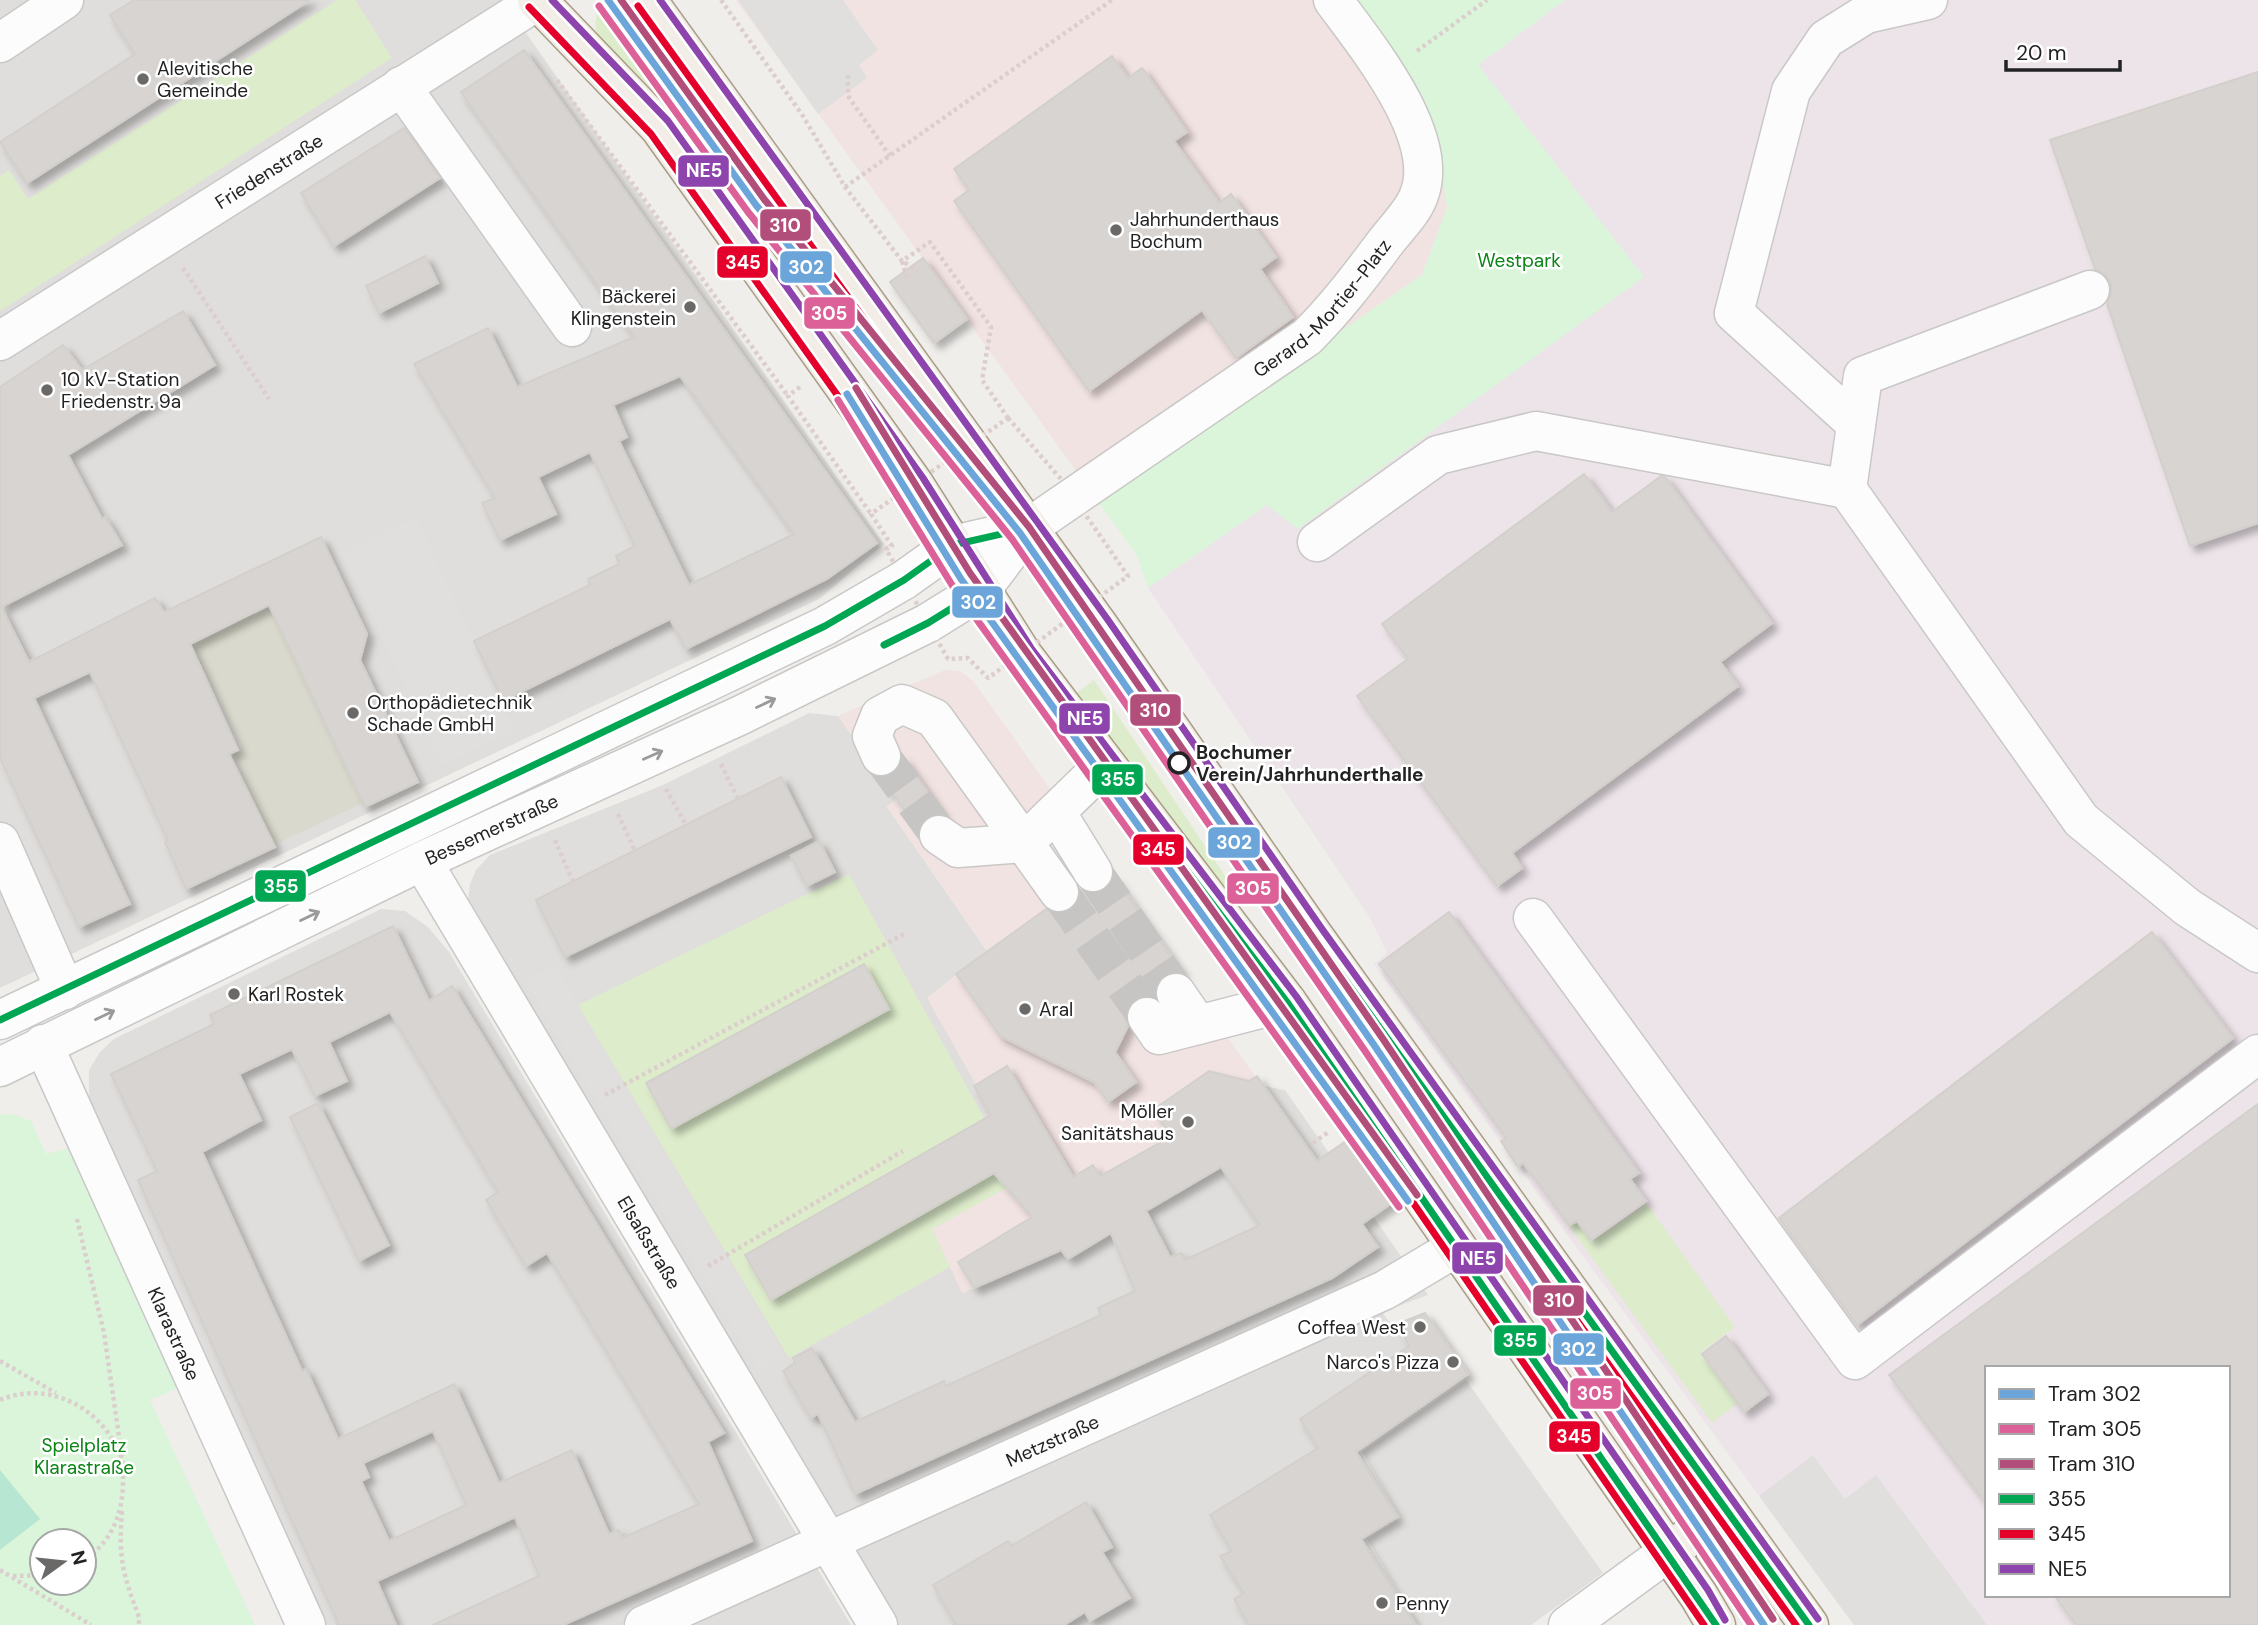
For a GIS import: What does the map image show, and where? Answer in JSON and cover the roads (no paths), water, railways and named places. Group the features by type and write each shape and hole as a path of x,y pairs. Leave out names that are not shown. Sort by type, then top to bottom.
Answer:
{"main road":[{"path":"538,0 659,127 908,474 1022,654 1287,1002 1716,1625"},
{"path":"647,0 1028,528 1329,958 1809,1625"},
{"path":"1668,1552 1725,1511"}],"street":[{"path":"0,43 64,0"},
{"name":"Friedenstraße","path":"0,341 538,0"},
{"name":"Gerard-Mortier-Platz","path":"1028,528 1307,337 1340,304 1420,195 1422,168 1418,138 1407,108 1334,0"},
{"path":"1856,424 1734,313 1791,91 1826,39 1867,14 1928,0"},
{"path":"401,86 572,327"},
{"path":"2091,290 1863,376 1847,489 2081,820 2187,907 2258,953"},
{"path":"1317,542 1438,455 1536,431 1847,489"},
{"path":"0,1020 243,901 825,626 904,580 953,545 1028,528"},
{"path":"981,590 1028,528"},
{"name":"Bessemerstraße","path":"0,1067 422,861 910,634 981,590"},
{"path":"881,756 872,736 880,716 902,704 934,718 1059,892"},
{"path":"948,842 1024,843 1104,765"},
{"path":"1056,813 1093,872"},
{"path":"0,842 65,990"},
{"name":"Elsaßstraße","path":"422,861 677,1284 878,1625"},
{"path":"1533,918 1854,1360 2258,1054"},
{"path":"1176,993 1198,1025"},
{"path":"1147,1017 1159,1035 1287,1002"},
{"name":"Klarastraße","path":"43,1044 306,1625"},
{"name":"Metzstraße","path":"644,1625 1385,1290 1455,1248"},
{"path":"1568,1625 1668,1552"}],"tunnel":[{"path":"881,756 939,835"},
{"path":"1093,872 1176,993"},
{"path":"1059,892 1147,1017"}],"tram line":[{"name":"302","path":"608,0 756,205 1020,533 1374,1045 1764,1625"},
{"name":"310","path":"621,0 764,199 1029,527 1383,1039 1773,1619"},
{"name":"305","path":"599,6 748,212 1012,539 1365,1051 1751,1625"},
{"name":"310","path":"856,388 970,573 1417,1195"},
{"name":"302","path":"847,394 961,579 1408,1201"},
{"name":"305","path":"838,400 952,585 1399,1207"}],"place":[{"name":"Alevitische Gemeinde","path":"143,79"},
{"name":"Jahrhunderthaus Bochum","path":"1116,230"},
{"name":"Bäckerei Klingenstein","path":"690,307"},
{"name":"10 kV-Station Friedenstr. 9a","path":"47,390"},
{"name":"Orthopädietechnik Schade GmbH","path":"353,713"},
{"name":"Bochumer Verein/Jahrhunderthalle","path":"1179,763"},
{"name":"Karl Rostek","path":"234,994"},
{"name":"Aral","path":"1025,1009"},
{"name":"Möller Sanitätshaus","path":"1188,1122"},
{"name":"Coffea West","path":"1420,1327"},
{"name":"Narco's Pizza","path":"1453,1362"},
{"name":"Penny","path":"1382,1603"}],"park label":[{"name":"Westpark","path":"1519,260"},
{"name":"Spielplatz Klarastraße","path":"84,1456"}]}
